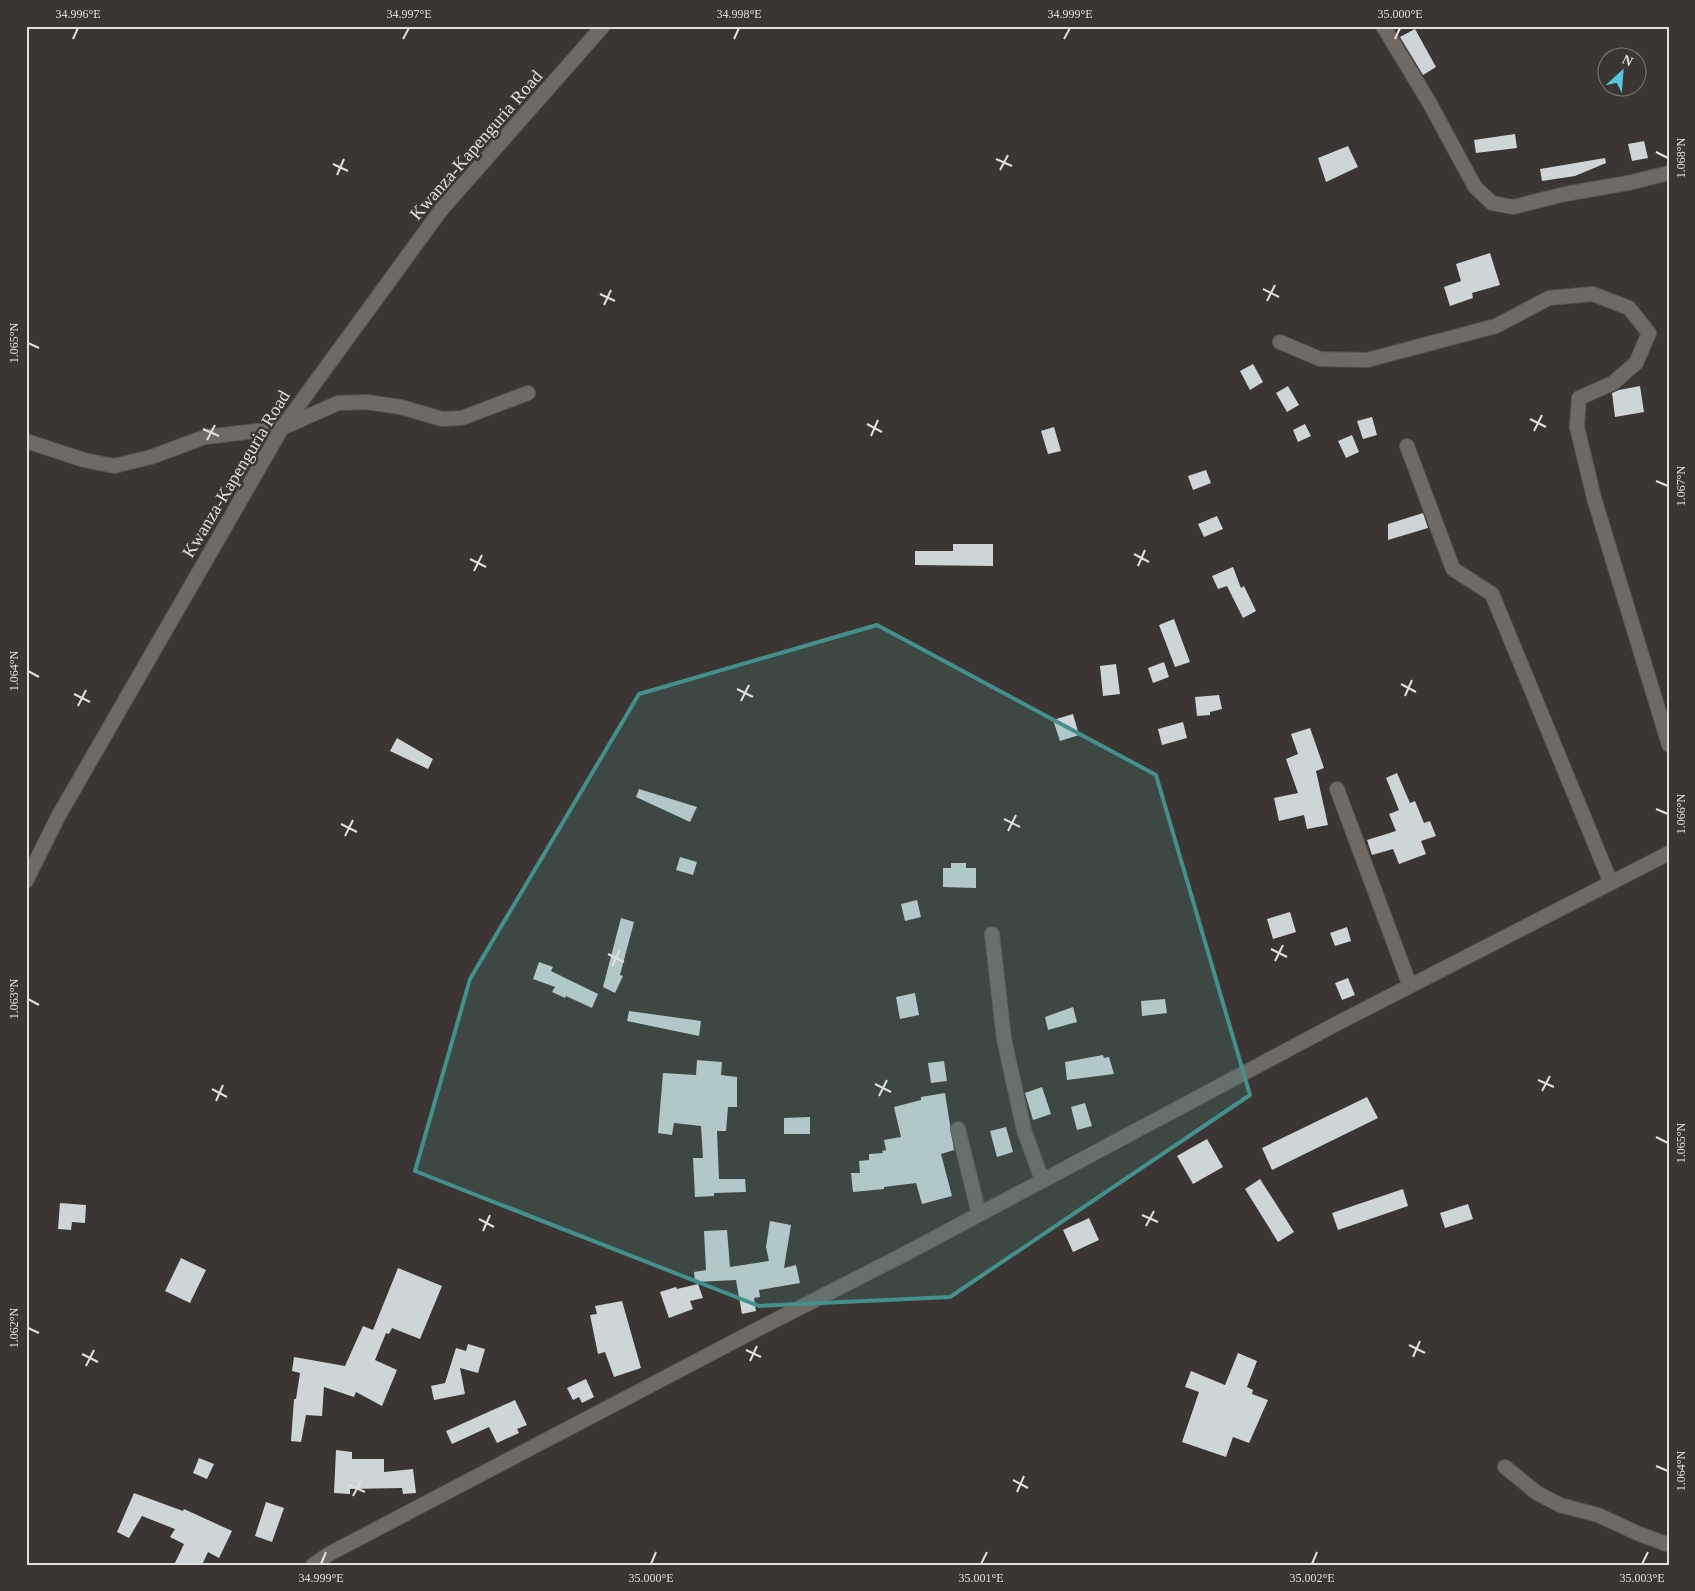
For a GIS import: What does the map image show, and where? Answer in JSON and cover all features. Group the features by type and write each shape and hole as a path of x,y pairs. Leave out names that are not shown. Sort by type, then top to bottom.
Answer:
{"street":[{"name":"Kwanza-Kapenguria Road","path":"26,881 59,815 282,428 441,210 603,26"},
{"path":"1383,26 1430,102 1475,187 1492,203 1513,207 1565,194 1628,183 1669,173"},
{"path":"1280,342 1320,360 1367,360 1496,326 1548,298 1593,294 1629,308 1649,333 1636,363 1613,383 1579,398 1577,427 1594,498 1669,745"},
{"path":"26,441 84,460 114,466 151,457 205,437 282,428 338,403 366,402 401,407 442,419 462,418 528,393"},
{"path":"1407,446 1453,569 1492,594 1611,883"},
{"path":"1337,789 1410,986"},
{"path":"313,1565 329,1554 1410,986 1669,853"},
{"path":"992,934 1004,1039 1024,1130 1042,1180"},
{"path":"958,1129 979,1214"},
{"path":"1505,1467 1538,1493 1560,1505 1598,1514 1637,1533 1669,1545"}],"highlighted area":[{"path":"877,625 1156,775 1250,1095 950,1297 759,1306 415,1171 470,979 639,694"}],"building":[{"path":"1415,29 1436,67 1423,75 1400,37"},
{"path":"1515,134 1517,148 1476,153 1474,140"},
{"path":"1644,141 1648,158 1632,161 1628,144"},
{"path":"1348,146 1358,167 1326,182 1318,158"},
{"path":"1605,158 1606,163 1575,176 1542,181 1540,169"},
{"path":"1490,253 1500,285 1472,293 1473,298 1450,306 1444,287 1461,281 1456,264"},
{"path":"1253,364 1263,382 1250,390 1240,371"},
{"path":"1288,386 1299,405 1287,412 1276,393"},
{"path":"1640,386 1644,412 1615,417 1612,393"},
{"path":"1372,417 1377,435 1363,439 1357,421"},
{"path":"1305,424 1311,436 1298,442 1293,430"},
{"path":"1054,427 1061,451 1048,454 1041,431"},
{"path":"1352,435 1359,452 1346,458 1338,441"},
{"path":"1206,470 1211,483 1193,490 1188,476"},
{"path":"1423,513 1428,528 1388,540 1388,524"},
{"path":"1217,516 1223,529 1204,537 1198,524"},
{"path":"953,544 993,544 993,566 915,565 915,551 953,551"},
{"path":"1233,567 1241,588 1244,586 1256,611 1243,618 1227,586 1218,589 1212,576"},
{"path":"1174,619 1190,662 1175,667 1159,625"},
{"path":"1164,662 1169,677 1153,683 1148,668"},
{"path":"1116,664 1120,694 1103,696 1100,666"},
{"path":"1219,695 1222,709 1210,712 1210,715 1197,716 1195,697"},
{"path":"1073,714 1079,735 1060,741 1053,720"},
{"path":"1183,722 1187,738 1162,745 1158,729"},
{"path":"1310,728 1324,768 1316,771 1328,825 1307,829 1304,815 1279,821 1274,798 1298,793 1286,759 1298,754 1291,734"},
{"path":"397,738 433,759 428,769 390,751"},
{"path":"1397,773 1410,803 1415,801 1424,823 1430,821 1436,836 1421,841 1426,854 1399,864 1393,849 1372,855 1367,840 1396,831 1389,814 1399,810 1386,778"},
{"path":"639,789 697,807 690,822 636,797"},
{"path":"680,857 697,862 693,875 676,870"},
{"path":"951,863 966,863 966,868 976,868 976,888 943,887 943,868 951,868"},
{"path":"917,900 921,917 905,921 901,904"},
{"path":"1290,912 1296,932 1273,939 1267,919"},
{"path":"621,918 634,922 620,975 623,976 615,993 603,987"},
{"path":"1347,927 1351,941 1335,946 1330,933"},
{"path":"539,962 553,967 551,971 598,994 592,1008 552,992 555,987 533,979"},
{"path":"1348,978 1355,995 1342,1000 1335,983"},
{"path":"915,993 919,1015 900,1019 896,997"},
{"path":"1165,999 1167,1013 1142,1016 1141,1001"},
{"path":"1073,1007 1077,1022 1048,1030 1045,1017"},
{"path":"629,1011 701,1021 699,1036 627,1021"},
{"path":"1103,1055 1104,1058 1109,1057 1114,1074 1067,1080 1065,1062"},
{"path":"697,1060 722,1062 721,1075 737,1077 737,1107 728,1107 726,1131 717,1131 719,1179 745,1179 746,1192 714,1193 714,1196 695,1197 693,1158 703,1158 701,1126 674,1123 672,1135 658,1133 663,1073 696,1075"},
{"path":"944,1061 947,1081 931,1083 928,1063"},
{"path":"1042,1087 1051,1114 1033,1120 1025,1093"},
{"path":"945,1093 954,1150 941,1154 952,1196 922,1204 916,1183 853,1192 851,1173 860,1173 859,1161 869,1160 869,1154 883,1153 882,1151 886,1150 884,1140 901,1137 894,1107 921,1100 921,1097"},
{"path":"1367,1097 1378,1118 1272,1170 1262,1148"},
{"path":"1085,1103 1092,1126 1077,1130 1071,1107"},
{"path":"810,1117 810,1134 784,1134 784,1118"},
{"path":"1006,1127 1013,1152 997,1157 990,1131"},
{"path":"1207,1139 1223,1167 1193,1184 1177,1156"},
{"path":"1260,1179 1294,1232 1278,1242 1245,1189"},
{"path":"1403,1189 1408,1206 1338,1230 1332,1213"},
{"path":"60,1203 86,1205 85,1223 72,1222 71,1230 58,1229"},
{"path":"1468,1204 1473,1219 1445,1228 1440,1213"},
{"path":"1089,1218 1099,1240 1073,1252 1063,1230"},
{"path":"770,1221 791,1225 784,1268 796,1265 800,1283 759,1290 760,1297 754,1298 756,1311 742,1314 736,1280 695,1282 694,1272 706,1270 704,1231 727,1230 730,1267 769,1261 766,1247"},
{"path":"181,1258 206,1270 190,1303 165,1291"},
{"path":"398,1268 442,1286 420,1339 392,1328 389,1334 386,1333 375,1360 397,1370 382,1406 356,1392 354,1397 324,1387 322,1416 306,1415 301,1442 291,1441 294,1399 296,1399 300,1373 292,1371 294,1357 345,1366 363,1326 373,1330"},
{"path":"698,1284 703,1298 690,1301 693,1309 669,1318 660,1292 676,1287 677,1289"},
{"path":"622,1301 641,1368 614,1377 605,1352 598,1354 590,1315 597,1314 595,1306"},
{"path":"468,1344 485,1349 478,1373 460,1368 465,1394 434,1400 431,1386 445,1383 456,1348 466,1351"},
{"path":"1238,1353 1257,1361 1247,1387 1253,1390 1252,1394 1268,1400 1249,1443 1233,1437 1226,1457 1182,1442 1199,1392 1185,1387 1191,1371 1225,1385"},
{"path":"586,1379 594,1397 582,1403 579,1397 573,1400 567,1388"},
{"path":"515,1400 527,1425 517,1429 519,1433 497,1443 489,1427 452,1444 446,1431"},
{"path":"336,1450 352,1452 352,1459 384,1459 384,1472 413,1469 416,1493 403,1494 402,1488 350,1489 350,1494 334,1493"},
{"path":"199,1458 214,1464 207,1479 193,1473"},
{"path":"134,1493 183,1511 184,1509 232,1531 219,1558 208,1552 202,1565 174,1565 184,1544 170,1537 175,1529 142,1516 129,1538 117,1532"},
{"path":"266,1502 284,1508 272,1542 255,1536"}]}
